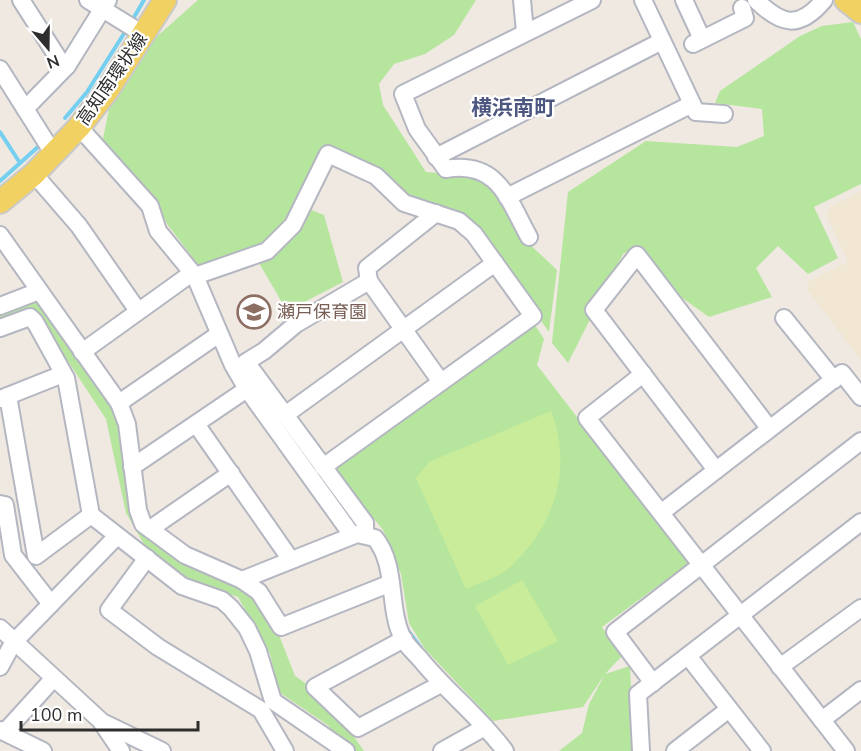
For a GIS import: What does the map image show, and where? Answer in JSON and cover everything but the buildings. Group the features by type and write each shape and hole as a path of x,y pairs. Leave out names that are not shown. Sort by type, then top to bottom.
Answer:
{"main road":[{"name":"高知南環状線","path":"2,197 34,174 79,127 107,91 165,0"},
{"path":"846,0 861,12"}],"street":[{"path":"21,0 60,61 67,66"},
{"path":"87,0 105,5 142,34"},
{"path":"522,0 525,32"},
{"path":"530,237 495,180 481,170 471,167 446,170 417,129 403,94 592,0"},
{"path":"643,0 696,112 724,114"},
{"path":"684,0 698,41 745,18 749,4 772,16 795,21 806,17 824,0"},
{"path":"25,109 67,66 105,5"},
{"path":"436,157 663,41"},
{"path":"0,69 53,153"},
{"path":"507,197 692,104"},
{"path":"79,127 150,206 158,231 194,275 230,359 247,389 359,535"},
{"path":"82,352 138,311 194,275 267,251 293,225 327,154 376,176 404,202 459,221 474,234 533,316 323,467"},
{"path":"34,174 79,226 138,311"},
{"path":"436,213 367,268 369,281 441,382"},
{"path":"0,235 118,403 127,424 139,519 150,529 185,555 242,580 259,592 281,627 391,583"},
{"path":"716,470 594,310 637,255 769,428"},
{"path":"285,415 495,264"},
{"path":"359,535 365,523 246,362 264,351 296,324 369,281"},
{"path":"230,359 256,344 290,316 338,290"},
{"path":"0,306 39,291"},
{"path":"0,328 30,317 35,321 63,374 90,515 182,586 222,600 237,614 258,651 267,705 285,751"},
{"path":"784,318 834,380"},
{"path":"118,403 219,334"},
{"path":"662,512 842,373 861,397"},
{"path":"63,374 4,398 36,556 90,515"},
{"path":"643,374 587,418 846,751"},
{"path":"132,467 247,389"},
{"path":"196,424 291,560"},
{"path":"653,683 615,632 861,441"},
{"path":"150,529 231,473"},
{"path":"0,504 5,505 13,555 51,604"},
{"path":"641,751 638,694 861,522"},
{"path":"242,580 359,535 377,540 390,570 393,606 404,639 441,684 485,727 505,751"},
{"path":"0,667 13,643 117,536"},
{"path":"147,558 109,610 158,647 267,705 346,751"},
{"path":"780,667 861,608"},
{"path":"0,628 13,643 102,722 122,751"},
{"path":"404,639 315,687 358,728 441,684"},
{"path":"688,656 762,751"},
{"path":"43,751 2,731 53,679"},
{"path":"822,720 861,690"},
{"path":"675,751 729,709"},
{"path":"102,722 162,751"},
{"path":"442,751 485,727"}],"shaded area":[{"path":"861,192 861,360 807,289 809,281 848,262 827,216 830,207"}],"green space":[{"path":"198,0 476,0 454,35 425,54 394,64 379,84 383,105 426,172 464,175 484,180 497,194 522,237 557,270 549,332 477,232 405,200 326,150 292,224 266,249 200,267 167,224 155,199 103,139 111,98 154,39"},
{"path":"853,22 861,39 861,184 814,207 838,258 808,274 778,246 756,268 772,297 709,317 681,297 636,246 623,254 568,363 552,343 568,192 646,141 737,147 764,136 762,109 715,103 720,91 800,36 822,26"},
{"path":"304,207 324,215 343,282 287,311 256,258"},
{"path":"28,297 53,309 103,373 152,531 245,577 272,617 295,676 327,698 364,751 337,751 329,726 279,692 270,654 238,597 190,582 145,546 126,513 106,419 41,320 0,327 0,308"},
{"path":"535,325 544,339 537,365 689,563 602,627 622,656 605,674 583,707 493,721 425,649 409,623 401,574 383,530 333,468"},
{"path":"551,411 560,450 560,469 552,506 544,524 534,540 508,569 466,589 416,478 429,462"},
{"path":"522,580 558,641 508,665 475,606"},
{"path":"630,666 634,751 559,751 582,733 589,704 605,674"}],"waterway":[{"path":"133,19 144,0"},
{"path":"65,118 87,92 125,32"},
{"path":"0,132 20,163"},
{"path":"0,181 39,146"},
{"path":"409,632 421,648"}],"place":[{"name":"瀬戸保育園","path":"254,312"}],"district":[{"name":"横浜南町","path":"513,108"}]}
